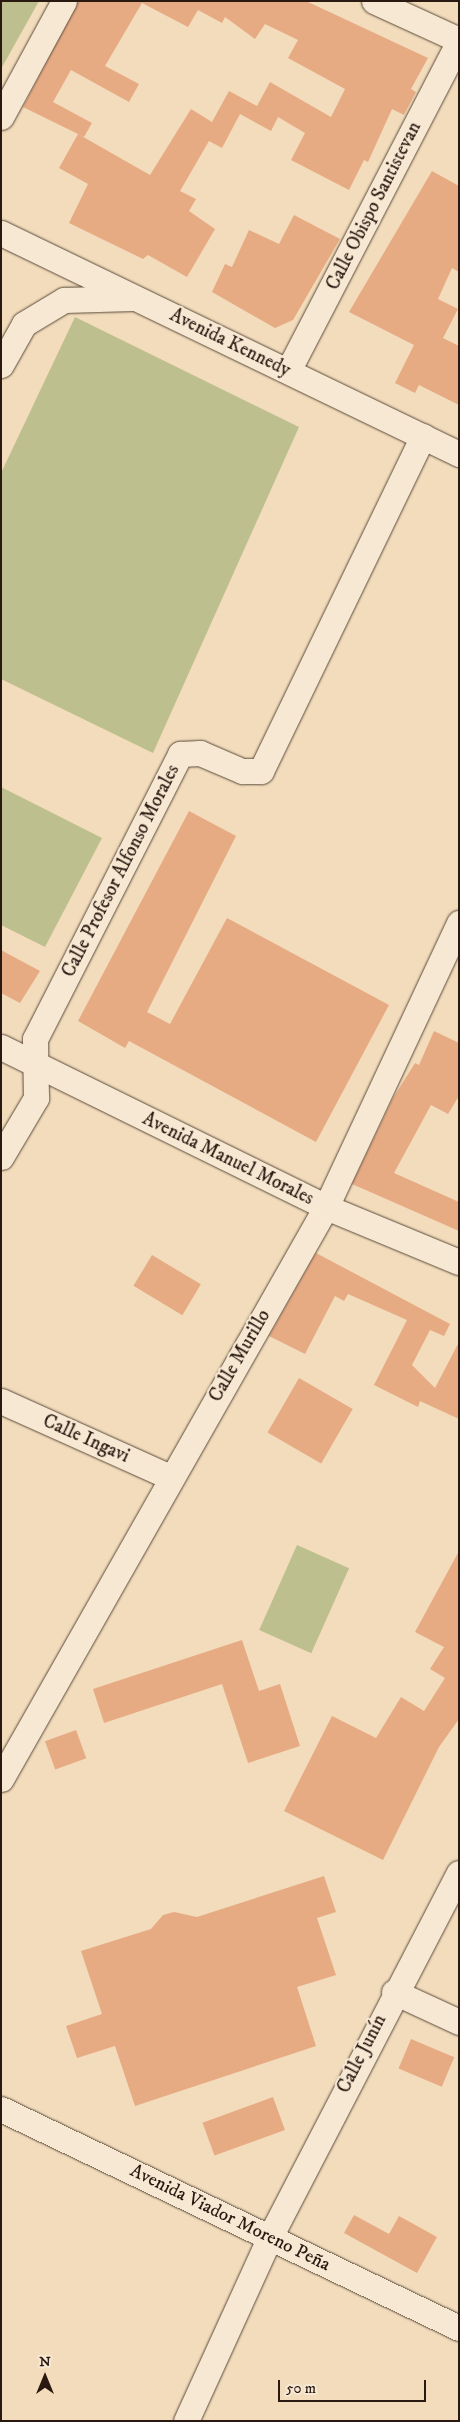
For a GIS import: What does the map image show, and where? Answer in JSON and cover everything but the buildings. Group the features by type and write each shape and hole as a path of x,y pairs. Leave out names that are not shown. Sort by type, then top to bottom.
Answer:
{"street":[{"path":"1,116 64,1"},
{"path":"374,1 459,41"},
{"name":"Calle Obispo Santistevan","path":"288,371 459,41"},
{"name":"Avenida Kennedy","path":"1,233 459,454"},
{"path":"1,365 24,324 64,300 137,298"},
{"name":"Calle Profesor Alfonso Morales","path":"1,1157 36,1098 33,1064 35,1039 180,754 200,753 242,771 261,771 423,436"},
{"name":"Calle Murillo","path":"1,1779 170,1477 326,1207 457,928"},
{"name":"Avenida Manuel Morales","path":"1,1048 326,1207 459,1262"},
{"name":"Calle Ingavi","path":"1,1401 170,1477"},
{"name":"Calle Junín","path":"186,2421 270,2236 394,1992 459,1873"},
{"path":"394,1992 459,2022"},
{"name":"Avenida Viador Moreno Peña","path":"1,2109 459,2328"}],"green space":[{"path":"1,1 39,1 1,69"},
{"path":"75,317 299,427 153,753 1,679 1,473"},
{"path":"1,787 102,838 45,947 1,925"},
{"path":"297,1545 349,1568 311,1653 259,1630"}]}
